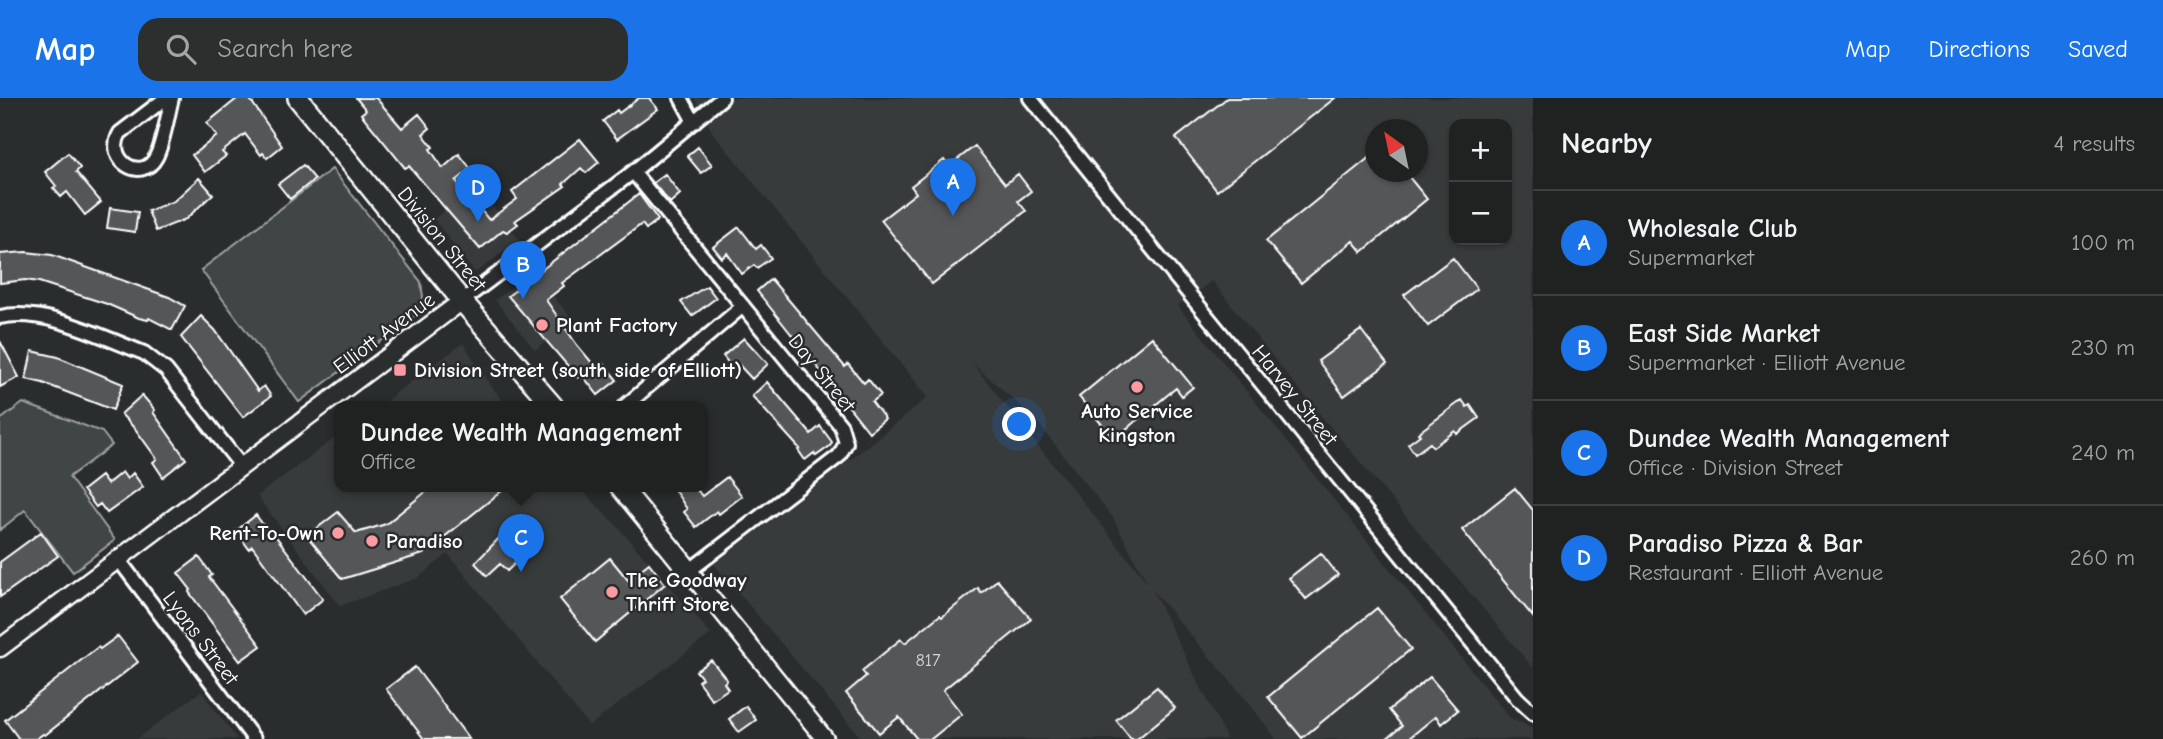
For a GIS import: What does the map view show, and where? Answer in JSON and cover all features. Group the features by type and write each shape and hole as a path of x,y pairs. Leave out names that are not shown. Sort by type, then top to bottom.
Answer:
{"main road":[{"name":"Division Street","path":"298,98 462,301 549,401"},
{"path":"625,492 689,571"}],"street":[{"path":"166,98 120,133 116,141 117,153 128,167 138,169 147,166 156,158 172,98"},
{"path":"681,98 694,122"},
{"name":"Elliott Avenue","path":"0,648 633,172 722,98"},
{"name":"Harvey Street","path":"1030,98 1517,698 1533,713"},
{"name":"Day Street","path":"633,172 841,426 846,443 839,456 689,571"},
{"path":"631,401 743,306"},
{"path":"0,317 28,314 46,317 144,353 156,360 166,369 242,467"},
{"name":"Lyons Street","path":"118,560 254,739"},
{"path":"689,571 825,739"}],"shaded area":[{"path":"694,98 1533,98 1533,668 1292,381 1212,281 1178,306 1510,718 1533,728 1533,739 1276,739 1249,703 1152,590 1227,739 862,739 714,564 928,397 713,133","holes":["972,363 1033,417 1113,518 1147,582"]},
{"path":"332,169 421,282 423,297 420,312 299,402 201,270"},
{"path":"476,185 520,240 475,273 434,219"},
{"path":"533,271 573,320 535,350 495,300"},
{"path":"463,343 503,401 386,401"},
{"path":"23,403 102,432 112,445 69,477 115,540 73,572 25,510 0,530 0,420"},
{"path":"334,439 334,492 584,492 619,528 711,634 589,726 448,554 418,578 340,606 257,496"},
{"path":"201,691 237,739 137,739"}],"building":[{"path":"238,98 249,98 282,146 267,158 263,153 261,155 245,134 222,152 226,156 205,172 192,155 217,136 207,123"},
{"path":"356,98 376,98 402,128 419,114 430,128 423,134 443,168 459,154 471,169 456,181 489,220 517,199 512,192 580,139 599,162 586,173 581,168 563,184 565,186 515,221 518,224 507,232 503,230 480,249 409,166 405,168 361,114 366,110"},
{"path":"639,98 649,98 658,109 617,139 603,121"},
{"path":"1227,98 1335,98 1217,191 1176,138"},
{"path":"975,146 1005,184 1018,174 1031,191 1018,201 1026,211 932,284 881,220 916,193 911,186 944,160 949,166"},
{"path":"698,147 712,165 701,173 687,156"},
{"path":"68,153 80,168 76,172 101,202 85,215 67,192 61,197 45,172"},
{"path":"1365,161 1365,182 1413,182 1427,199 1362,252 1353,241 1301,283 1266,241"},
{"path":"303,165 315,179 290,199 278,184"},
{"path":"665,174 680,194 670,203 653,183"},
{"path":"199,178 213,194 186,219 156,231 148,211 174,201"},
{"path":"639,194 658,220 646,229 642,224 562,283 564,286 546,300 598,370 604,364 617,380 598,395 582,375 578,378 508,296"},
{"path":"110,208 138,212 135,232 107,228"},
{"path":"739,227 756,249 761,245 771,258 742,274 727,253 722,258 713,247"},
{"path":"26,252 52,255 169,297 185,306 172,330 149,318 139,318 107,304 39,282 25,280 0,283 0,254"},
{"path":"1453,258 1477,289 1428,326 1404,295"},
{"path":"771,279 845,367 848,364 864,383 868,379 881,395 872,402 885,419 869,432 757,291"},
{"path":"707,286 716,298 692,316 681,302"},
{"path":"201,316 215,330 258,391 264,386 271,396 243,417 181,337"},
{"path":"1361,330 1387,364 1344,396 1318,361"},
{"path":"1152,337 1193,387 1182,396 1176,388 1114,439 1079,397"},
{"path":"744,338 768,364 752,379 739,365 734,370 723,356"},
{"path":"0,341 19,377 0,387"},
{"path":"32,351 58,357 123,384 113,410 26,379"},
{"path":"767,382 811,434 820,426 832,442 830,446 805,460 798,450 800,449 752,396"},
{"path":"142,395 155,410 153,412 186,459 163,477 153,462 157,459 121,414"},
{"path":"1462,400 1467,407 1470,405 1479,418 1457,434 1455,431 1433,447 1430,443 1415,454 1408,444 1420,435 1418,433"},
{"path":"122,472 127,479 133,473 143,487 107,513 100,504 96,507 83,490 101,476 107,484"},
{"path":"727,477 742,496 696,527 684,512 687,509 676,492 699,492 702,496"},
{"path":"1515,488 1533,510 1533,617 1462,530"},
{"path":"426,492 500,492 423,554 342,579 307,536 338,512 356,533 386,524"},
{"path":"256,515 269,533 271,530 323,599 303,615 252,546 249,549 236,531"},
{"path":"507,530 527,552 507,571 500,564 487,576 475,563"},
{"path":"41,532 58,556 0,597 0,562"},
{"path":"1321,553 1338,575 1306,599 1289,578"},
{"path":"199,557 212,575 209,577 261,646 240,661 178,573"},
{"name":"The Goodway Thrift Store","path":"610,558 628,580 649,563 665,584 595,642 560,599"},
{"path":"997,580 1031,619 943,690 962,714 931,739 917,739 899,717 879,733 846,693 866,676 862,671 901,639 905,643 978,588 981,593"},
{"path":"1377,608 1411,649 1302,738 1268,697"},
{"path":"118,636 138,662 45,735 36,739 19,739 5,720 98,647 100,649"},
{"path":"711,660 727,680 724,683 728,689 712,700 698,681 702,678 696,671"},
{"path":"415,667 469,739 424,739 386,689"},
{"path":"1430,677 1458,710 1441,724 1436,716 1408,739 1386,739 1402,726 1389,710"},
{"path":"1157,687 1175,708 1137,739 1131,739 1116,720"},
{"path":"746,706 756,720 739,732 729,719"}],"place":[{"name":"Wholesale Club","path":"953,216"},
{"name":"Paradiso Pizza & Bar","path":"478,222"},
{"name":"East Side Market","path":"523,299"},
{"name":"Plant Factory","path":"542,325"},
{"name":"Division Street (south side of Elliott)","path":"400,370"},
{"name":"Auto Service Kingston","path":"1137,387"},
{"name":"Rent-To-Own","path":"338,533"},
{"name":"Paradiso","path":"372,541"},
{"name":"Dundee Wealth Management","path":"521,572"},
{"name":"The Goodway Thrift Store","path":"612,592"}]}
